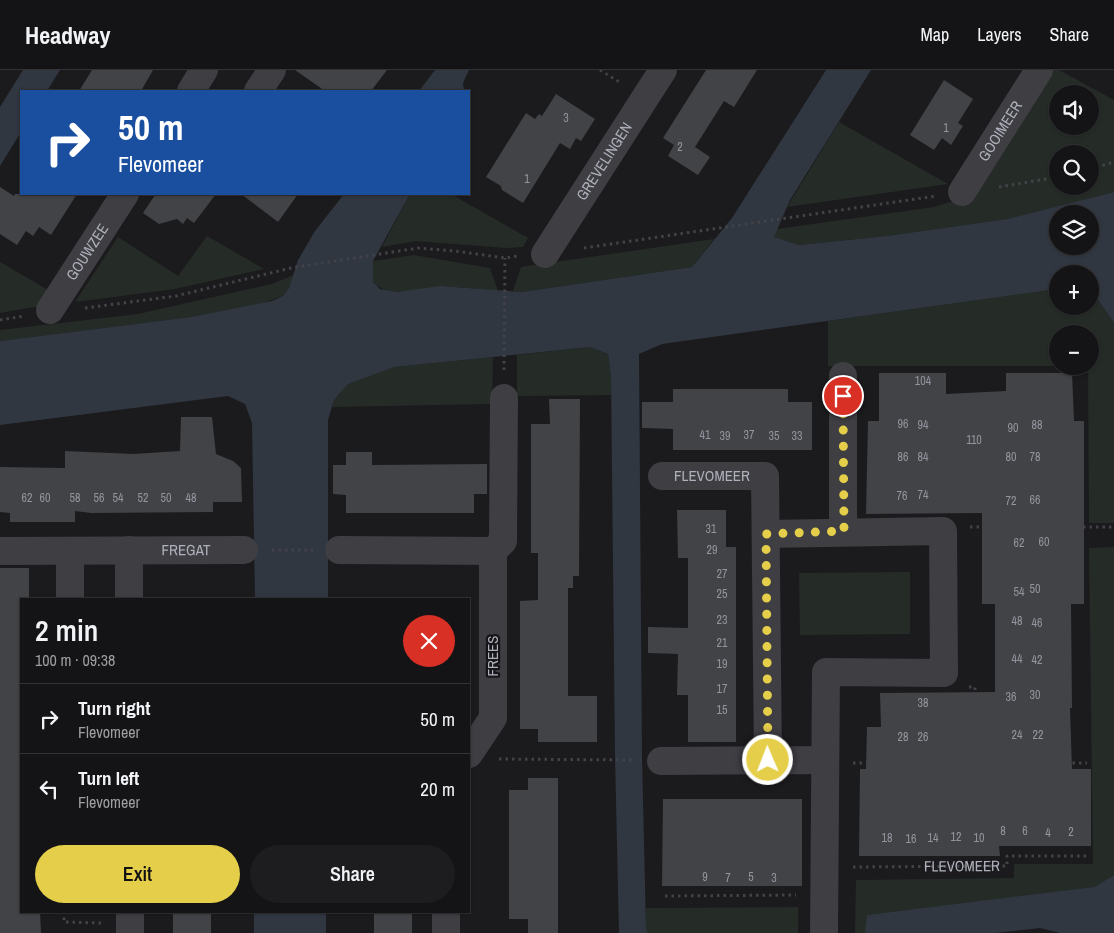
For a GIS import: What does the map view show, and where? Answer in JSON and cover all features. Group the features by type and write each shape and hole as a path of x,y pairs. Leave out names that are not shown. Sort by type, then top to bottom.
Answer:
{"street":[{"path":"192,90 204,70"},
{"path":"259,90 272,70"},
{"name":"GREVELINGEN","path":"545,254 664,70"},
{"name":"GOOIMEER","path":"962,192 1039,70"},
{"name":"GOUWZEE","path":"50,310 124,195"},
{"path":"843,376 844,531"},
{"name":"FREES","path":"470,752 493,718 493,551 503,540 504,398"},
{"name":"FLEVOMEER","path":"662,476 765,476 768,760"},
{"path":"766,534 844,531 943,531 944,672 826,672 824,933"},
{"path":"129,550 129,598"},
{"name":"FREGAT","path":"0,551 244,550"},
{"path":"339,550 493,551"},
{"path":"70,551 70,598"},
{"path":"650,760 825,761"},
{"path":"446,913 446,933"}],"path":[{"path":"1099,167 1114,162"},
{"path":"712,230 1049,178"},
{"path":"78,309 176,296 291,268 381,254"},
{"path":"504,360 505,258"},
{"path":"943,531 947,528 1009,527"},
{"path":"1058,527 1114,527"},
{"path":"244,550 339,550"},
{"path":"944,672 951,687 975,687 976,763"},
{"path":"0,725 20,725"},
{"path":"497,759 650,760"},
{"path":"825,761 1087,763"},
{"name":"FLEVOMEER","path":"825,867 1007,866 1007,856 1088,856"},
{"path":"665,896 824,895"},
{"path":"64,913 64,922 130,922"}],"shaded area":[{"path":"23,70 60,70 48,90 20,90 20,134 0,166 0,107"},
{"path":"435,70 469,70 463,83 464,90 420,90"},
{"path":"826,70 871,70 790,200 774,237 799,245 887,236 1007,219 1049,208 1049,255 1099,255 1099,205 1062,205 1114,192 1114,323 1099,301 1099,265 1049,265 1049,290 662,344 639,354 642,756 646,929 648,933 619,933 611,376 608,354 590,347 395,367 348,384 334,400 328,420 328,598 255,598 252,423 245,404 228,396 0,425 0,341 191,317 272,301 283,296 289,288 298,260 315,231 343,195 409,195 373,261 373,282 380,289 397,292 440,286 522,292 692,267 732,218"},
{"path":"1053,70 1059,70 1086,85 1049,85 1049,135 1099,135 1099,92 1114,100 1114,192 1062,205 1049,205 1049,208 1007,219 887,236 799,245 773,237 777,229 934,207 965,197 995,163"},
{"path":"839,122 948,184 787,207"},
{"path":"409,195 453,195 528,238 523,247 506,248 416,241 382,247"},
{"path":"207,236 264,269 175,289 75,302 118,237 178,276"},
{"path":"714,239 692,267 522,292 513,291 521,267"},
{"path":"414,255 490,268 498,291 447,287 396,292 388,291 373,282 373,261"},
{"path":"0,262 50,291 41,306 0,313"},
{"path":"294,275 289,288 283,296 260,304 191,317 0,341 0,330 138,314 272,284"},
{"path":"1049,290 1049,315 1099,315 1099,301 1114,323 1114,523 1089,523 1088,375 1099,375 1099,325 1049,325 1049,366 828,366 828,321"},
{"path":"590,347 608,354 611,395 517,396 517,355"},
{"path":"493,357 492,404 332,407 334,400 348,384 395,367"},
{"path":"1114,547 1114,875 1094,887 868,915 866,933 855,933 856,880 1014,878 1014,864 1093,864 1089,548"},
{"path":"910,572 910,634 800,635 799,573"},
{"path":"1114,875 1114,933 1060,933 1040,928 995,933 865,932 867,915 1094,887"},
{"path":"798,907 798,933 648,933 646,929 646,908"},
{"path":"254,913 326,913 326,933 254,933"}],"building":[{"path":"92,70 153,70 142,90 80,90"},
{"path":"295,70 387,70 372,90 324,90"},
{"path":"706,70 757,70 734,107 724,101 695,147 710,157 698,175 668,156 674,145 663,138"},
{"path":"944,80 973,99 958,123 963,126 951,145 942,138 934,150 910,135"},
{"path":"556,94 595,119 581,141 576,138 570,149 560,143 523,203 486,177 526,113 535,119 539,114 542,116"},
{"path":"0,187 14,196 15,194 76,195 51,235 39,227 33,236 26,231 17,245 0,234"},
{"path":"155,195 215,195 194,223 187,218 183,224 177,219 159,224 143,213"},
{"path":"242,195 297,195 278,222"},
{"path":"879,373 946,373 946,394 1006,391 1006,373 1072,375 1074,421 1084,421 1084,604 1071,604 1072,708 1070,708 1072,769 1091,769 1091,846 999,846 1000,856 859,856 860,769 866,769 867,727 881,727 880,693 995,692 995,604 982,604 982,513 866,514 868,421 879,421"},
{"path":"673,389 788,389 788,402 812,402 812,450 673,450 673,429 642,428 642,402 673,402"},
{"path":"549,399 580,399 579,576 573,576 573,588 568,588 568,696 597,696 597,742 538,742 538,729 520,729 520,601 538,600 538,553 531,553 531,424 550,424"},
{"path":"181,417 212,417 216,454 233,461 241,468 242,502 213,502 213,512 91,513 75,511 75,522 10,522 10,513 0,512 0,467 65,468 65,451 134,454 180,451"},
{"path":"346,452 372,452 372,465 487,464 487,494 474,494 474,513 346,513 346,495 333,494 333,465 346,465"},
{"path":"677,510 726,510 726,547 736,547 736,742 688,742 688,695 677,695 678,654 648,653 648,627 688,628 688,558 678,558"},
{"path":"0,568 29,568 29,598 20,598 20,913 40,913 41,933 0,933"},
{"path":"528,778 558,778 558,933 528,933 528,919 509,919 509,790 528,790"},
{"path":"663,799 802,799 802,886 662,886"},
{"path":"173,913 211,913 211,933 173,933"},
{"path":"374,913 412,913 412,933 374,933"}],"route":[{"path":"768,760 766,534 844,531 843,396"}]}
